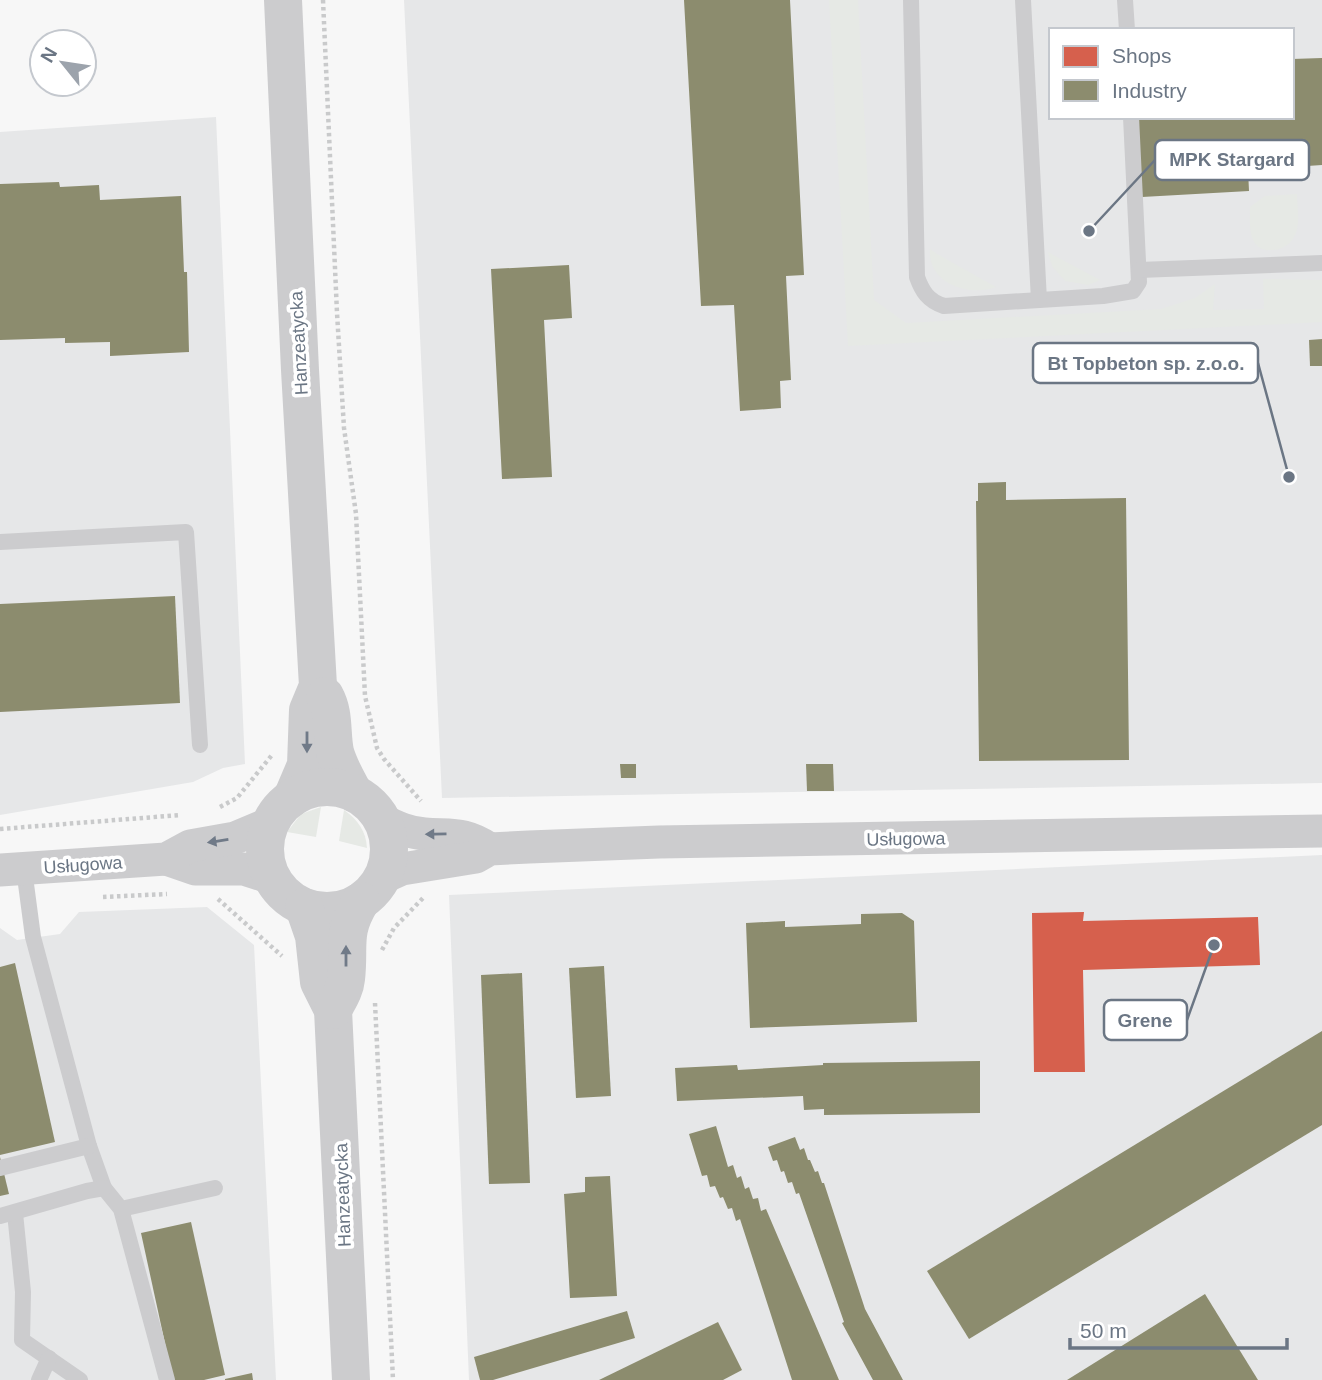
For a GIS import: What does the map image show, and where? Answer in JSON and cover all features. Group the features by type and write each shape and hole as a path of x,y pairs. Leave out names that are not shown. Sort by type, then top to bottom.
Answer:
{"street":[{"name":"Hanzeatycka","path":"282,811 306,765 308,710 318,686 283,0"},
{"name":"Hanzeatycka","path":"318,686 328,700 332,715 332,735 338,763 354,793"},
{"path":"322,787 339,788 354,793 370,804 382,820 388,839 388,859 371,890 333,911 304,907 291,900 272,878 266,860 266,841 282,811 307,791 322,787"},
{"name":"Usługowa","path":"204,841 235,838 282,811"},
{"name":"Usługowa","path":"382,820 410,832 436,849 476,857 489,849 659,842 1322,831"},
{"name":"Usługowa","path":"12,870 166,859 195,869 204,841"},
{"name":"Usługowa","path":"204,841 244,869 272,878"},
{"name":"Usługowa","path":"371,890 436,849"},
{"name":"Hanzeatycka","path":"333,1010 344,988 346,977 347,930 351,918 371,890"},
{"name":"Hanzeatycka","path":"304,907 314,936 319,982 333,1010 351,1380"}],"lane":[{"path":"911,0 917,277 928,298 944,306 1133,291 1139,282 1139,270 1131,119"},
{"path":"1023,0 1039,300"},
{"path":"1125,0 1127,28"},
{"path":"1139,270 1322,263"},
{"path":"0,542 186,532 200,746"},
{"path":"12,870 33,937 89,1146 104,1188 121,1209 167,1380"},
{"path":"0,1168 89,1146"},
{"path":"80,1380 22,1340 23,1292 8,1215 104,1188"},
{"path":"121,1209 215,1188"},
{"path":"39,1380 49,1358"}],"path":[{"path":"323,0 344,428 356,514 365,696 377,748 427,807 436,812 436,888 421,899 394,928 381,952"},
{"path":"287,961 207,892 204,841 224,806 237,798 286,738 307,737"},
{"path":"0,829 204,841"},
{"path":"97,897 180,893"},
{"path":"374,1000 393,1380"}],"shaded area":[{"path":"404,0 1322,0 1322,783 442,798"},
{"path":"829,0 858,0 874,300 906,323 1161,309 1195,298 1215,284 1213,310 1264,309 1263,279 1322,280 1322,322 848,346"},
{"path":"216,117 245,764 223,768 193,782 0,815 0,132"},
{"path":"1297,194 1297,227 1291,242 1280,249 1262,249 1253,240 1250,207 1265,196"},
{"path":"930,249 996,287 974,290 952,285 935,271"},
{"path":"1048,252 1100,280 1088,285 1065,281 1052,266"},
{"path":"321,807 316,837 287,832 301,814"},
{"path":"344,810 360,826 367,848 339,841"},
{"path":"1322,855 1322,1380 469,1380 449,895"},
{"path":"207,907 254,945 276,1380 0,1380 0,928 17,940 60,934 79,912"}],"building: Shops":[{"path":"1084,912 1083,921 1258,917 1260,965 1083,970 1085,1072 1034,1072 1032,913"}],"building: Industry":[{"path":"684,0 790,0 804,275 786,276 791,380 780,381 781,408 740,411 734,305 701,306"},
{"path":"1322,58 1322,165 1248,170 1249,191 1142,197 1137,119 1294,119 1294,59"},
{"path":"59,182 60,187 99,185 100,200 181,196 189,352 110,356 110,342 65,343 65,338 0,340 0,184"},
{"path":"569,265 572,318 544,320 552,477 502,479 491,269"},
{"path":"1322,339 1322,366 1310,366 1309,340"},
{"path":"1006,482 1006,500 1126,498 1129,760 979,761 976,501 978,483"},
{"path":"175,596 180,703 0,712 0,604"},
{"path":"620,764 636,764 636,778 621,778"},
{"path":"806,764 833,764 834,791 807,791"},
{"path":"902,913 914,921 917,1022 750,1028 746,923 785,921 785,927 861,924 861,914"},
{"path":"15,963 55,1142 0,1155 0,967"},
{"path":"604,966 611,1096 576,1098 569,968"},
{"path":"522,973 530,1183 489,1184 481,975"},
{"path":"1322,1031 1322,1125 969,1339 927,1271"},
{"path":"980,1061 980,1113 824,1115 824,1109 804,1110 803,1096 677,1101 675,1068 737,1065 738,1070 823,1063"},
{"path":"716,1126 728,1167 733,1165 737,1178 741,1176 745,1189 749,1187 753,1199 758,1198 761,1211 766,1209 839,1380 792,1380 740,1219 736,1221 732,1208 728,1209 715,1186 710,1187 707,1175 702,1176 689,1134"},
{"path":"795,1137 800,1150 804,1148 808,1160 824,1183 865,1309 903,1380 873,1380 842,1323 844,1322 799,1193 796,1194 792,1182 788,1183 777,1160 773,1161 768,1147"},
{"path":"0,1157 9,1194 0,1196"},
{"path":"610,1176 617,1296 570,1298 564,1194 585,1192 585,1177"},
{"path":"191,1222 225,1375 204,1380 173,1380 141,1233"},
{"path":"1205,1294 1258,1380 1067,1380"},
{"path":"627,1311 635,1338 493,1380 480,1380 474,1357"},
{"path":"718,1322 742,1370 723,1380 599,1380"},
{"path":"252,1373 253,1380 225,1380 225,1379"}],"place":[{"name":"MPK Stargard","path":"1089,231"},
{"name":"Bt Topbeton sp. z.o.o.","path":"1289,477"},
{"name":"Grene","path":"1214,945"}]}
